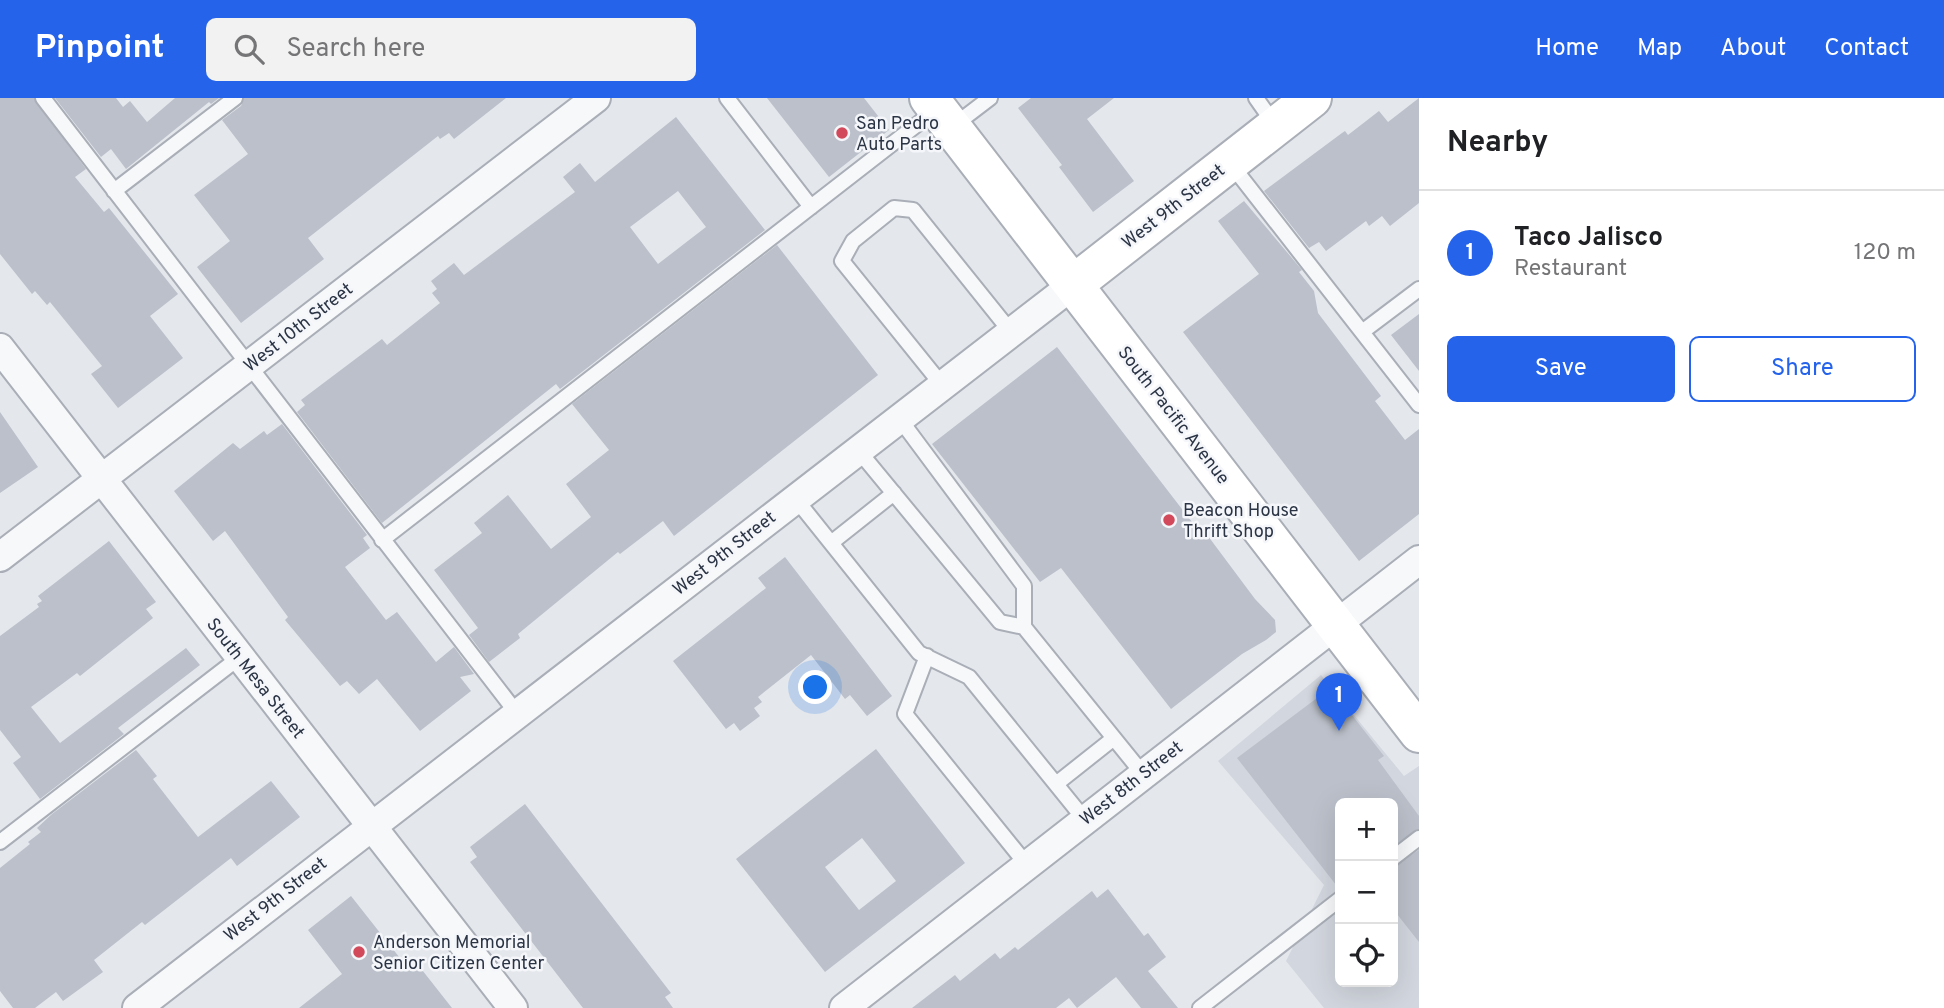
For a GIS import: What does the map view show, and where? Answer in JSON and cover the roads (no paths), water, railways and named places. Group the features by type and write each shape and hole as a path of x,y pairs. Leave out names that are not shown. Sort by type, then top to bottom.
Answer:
{"main road":[{"name":"West 9th Street","path":"1074,284 1230,162 1266,112 1312,98"},
{"name":"South Pacific Avenue","path":"940,111 1419,733"}],"street":[{"name":"West 10th Street","path":"0,557 596,98"},
{"name":"West 9th Street","path":"136,1008 516,712 1074,284"},
{"name":"South Mesa Street","path":"0,348 513,1008"},
{"name":"West 8th Street","path":"844,1008 1419,560"}],"lane":[{"path":"43,98 516,712"},
{"path":"114,191 235,98"},
{"path":"727,98 811,207"},
{"path":"382,540 811,207 940,111 990,98"},
{"path":"1230,162 1419,405"},
{"path":"942,385 842,261 853,241 894,208 913,210 1011,332"},
{"path":"1362,332 1419,289"},
{"path":"900,418 1024,586 1024,627 1143,774"},
{"path":"858,450 1000,622 1024,627"},
{"path":"831,543 894,493"},
{"path":"795,498 919,653 969,677 1085,820"},
{"path":"926,656 905,714 1027,865"},
{"path":"0,842 240,657"},
{"path":"1056,784 1114,738"},
{"path":"1398,854 1419,838"},
{"path":"1200,1008 1335,903"}],"place":[{"name":"San Pedro Auto Parts","path":"842,133"},
{"name":"Beacon House Thrift Shop","path":"1169,520"},
{"name":"Taco Jalisco","path":"1339,731"},
{"name":"Anderson Memorial Senior Citizen Center","path":"359,952"}]}
